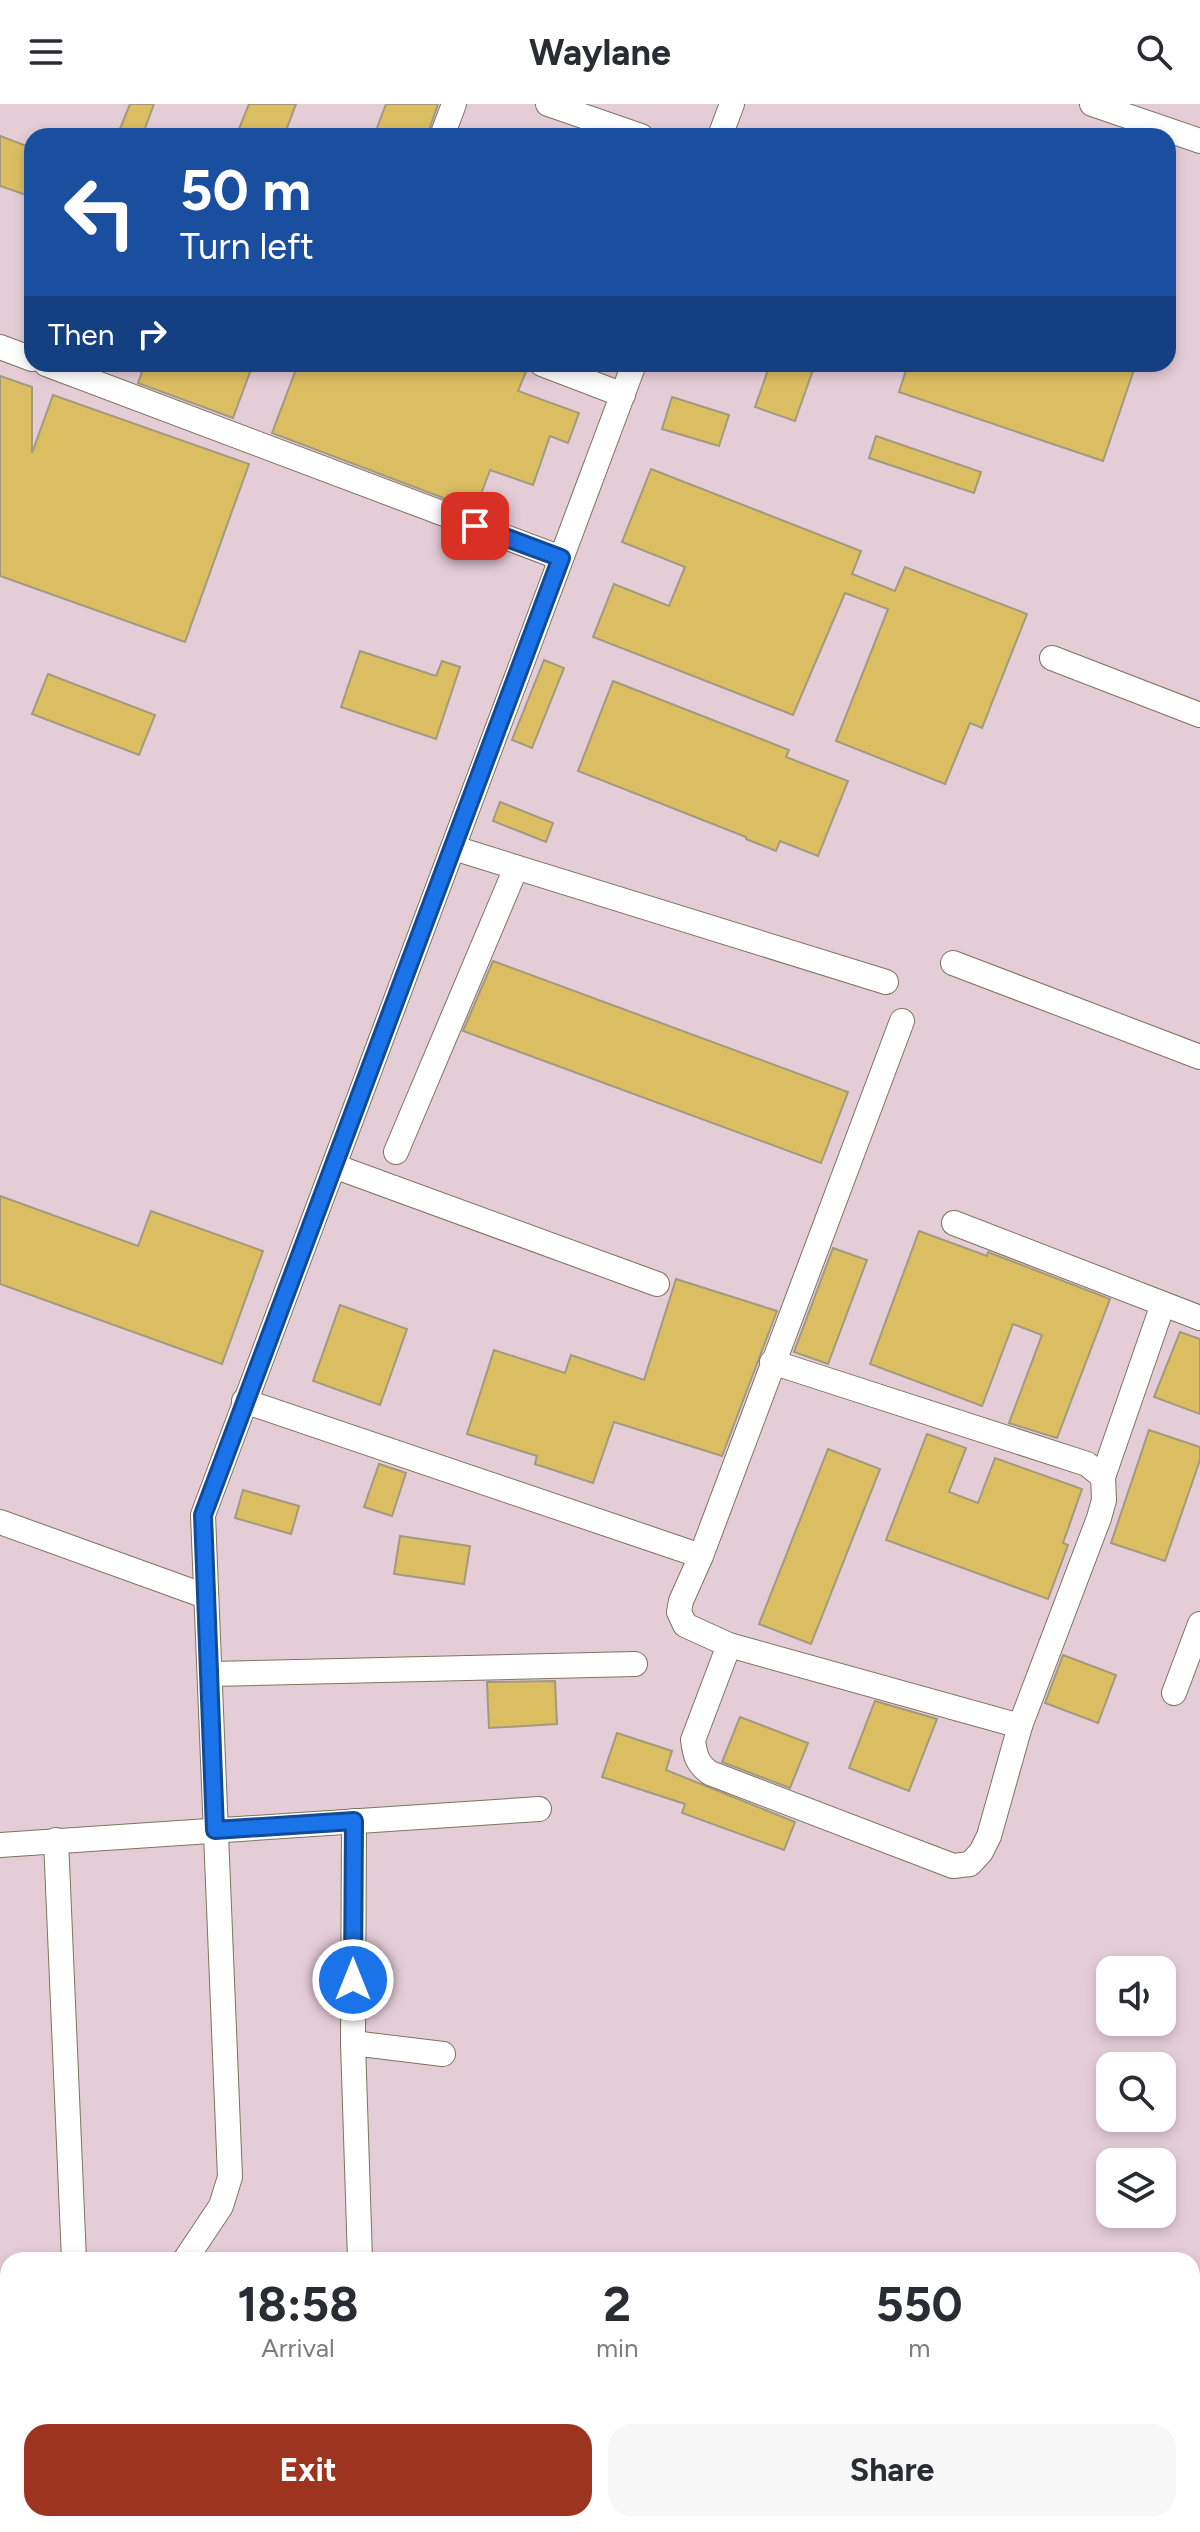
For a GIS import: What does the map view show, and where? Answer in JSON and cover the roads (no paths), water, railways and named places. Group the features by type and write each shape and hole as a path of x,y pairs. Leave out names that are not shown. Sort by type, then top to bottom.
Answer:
{"street":[{"path":"445,128 454,104"},
{"path":"548,104 618,128"},
{"path":"723,128 732,104"},
{"path":"1092,104 1162,128"},
{"path":"1176,133 1200,141"},
{"path":"0,347 24,356"},
{"path":"67,372 561,558"},
{"path":"563,372 623,395"},
{"path":"190,2252 221,2206 230,2177 203,1515 631,372"},
{"path":"1052,658 1200,715"},
{"path":"454,848 886,982"},
{"path":"396,1152 516,868"},
{"path":"953,963 1200,1057"},
{"path":"902,1021 679,1612 685,1625 729,1645 1020,1726"},
{"path":"334,1166 657,1284"},
{"path":"954,1223 1200,1318"},
{"path":"729,1645 693,1740 700,1766 710,1773 953,1866 970,1864 989,1836 1020,1726 1099,1518 1104,1500 1103,1477 1163,1304"},
{"path":"772,1362 1087,1464 1103,1477"},
{"path":"244,1401 701,1556"},
{"path":"0,1522 205,1596"},
{"path":"1174,1693 1200,1624"},
{"path":"210,1674 635,1664"},
{"path":"0,1845 539,1809"},
{"path":"354,1821 353,2043 360,2252"},
{"path":"56,1840 74,2252"},
{"path":"353,2043 443,2054"}]}
